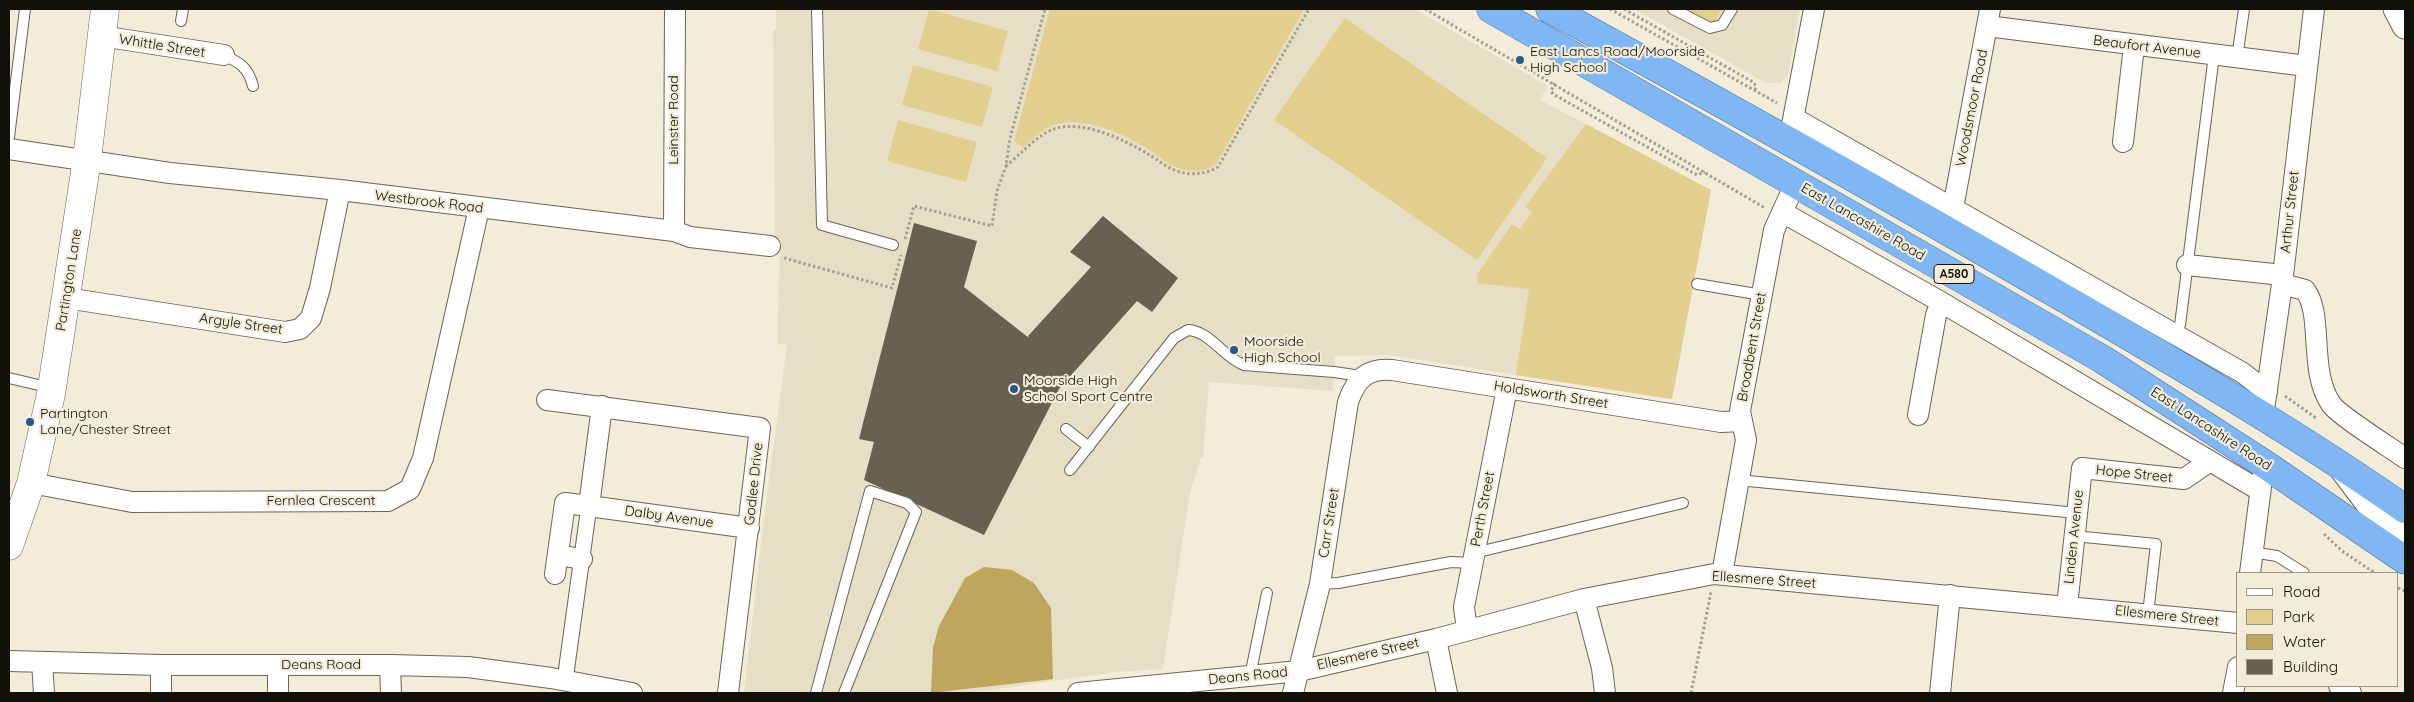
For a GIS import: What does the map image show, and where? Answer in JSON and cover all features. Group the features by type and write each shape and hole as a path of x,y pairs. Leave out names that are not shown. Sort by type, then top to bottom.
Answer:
{"highway":[{"name":"East Lancashire Road","path":"1491,9 2102,359 2266,465 2405,560"},
{"name":"A580","path":"1562,12 1791,129 1966,242 2263,403 2335,460 2405,510"}],"main road":[{"name":"Partington Lane","path":"11,534 30,483 52,388 87,159 105,9"}],"street":[{"name":"Leinster Road","path":"674,231 675,9"},
{"path":"1814,9 1791,129 1953,208 2243,374 2263,403"},
{"name":"Arthur Street","path":"2263,403 2283,280 2314,9"},
{"path":"2396,9 2405,26"},
{"name":"Beaufort Avenue","path":"1988,18 2134,46 2306,66"},
{"name":"Woodsmoor Road","path":"1953,208 1988,18"},
{"name":"Whittle Street","path":"101,36 224,55"},
{"path":"2123,142 2134,46"},
{"name":"Westbrook Road","path":"9,149 87,159 170,173 340,190 674,231 690,237 770,246"},
{"name":"Broadbent Street","path":"1718,574 1746,440 1740,411 1774,230 1795,184"},
{"name":"Argyle Street","path":"66,298 285,332 300,329 311,318 320,288 340,190"},
{"name":"Fernlea Crescent","path":"30,483 132,502 388,500 410,489 423,458 479,208"},
{"path":"1781,215 1941,302 2259,490"},
{"path":"2188,265 2283,280 2304,290 2312,303 2320,376 2332,406 2405,458"},
{"path":"1918,415 1936,315 1941,302"},
{"name":"Holdsworth Street","path":"1361,376 1371,371 1392,370 1722,422 1742,421"},
{"name":"Carr Street","path":"1293,693 1320,584 1348,402 1361,376"},
{"name":"Perth Street","path":"1467,630 1464,607 1507,388"},
{"name":"Godlee Drive","path":"546,400 760,428 728,693"},
{"path":"555,684 582,559 602,406"},
{"path":"2335,460 2371,507 2405,531"},
{"name":"Hope Street","path":"2082,468 2184,479 2210,461"},
{"path":"2250,572 2259,490 2266,465"},
{"name":"Linden Avenue","path":"2067,606 2082,468"},
{"name":"Dalby Avenue","path":"582,559 556,565 565,503 749,528"},
{"name":"Ellesmere Street","path":"1299,671 1436,639 1584,599 1718,574 2236,623"},
{"path":"1940,693 1950,595"},
{"path":"1584,599 1602,668 1605,693"},
{"path":"1436,639 1447,693"},
{"name":"Deans Road","path":"9,661 161,665 390,664 468,667 555,684 632,693"},
{"path":"42,662 44,693"},
{"path":"390,664 392,693"},
{"path":"161,665 161,693"},
{"path":"278,665 278,693"},
{"name":"Deans Road","path":"1078,693 1299,671"},
{"path":"2233,693 2236,677"}],"lane":[{"path":"9,137 25,9"},
{"path":"181,21 183,9"},
{"path":"817,9 822,225 893,245"},
{"path":"1673,9 1710,28 1722,25 1732,9"},
{"path":"2238,58 2244,9"},
{"path":"224,55 243,64 250,73 253,86"},
{"path":"2174,334 2180,325 2214,55"},
{"path":"1697,284 1762,295"},
{"path":"1070,470 1174,338 1188,330 1201,334 1236,362 1244,365 1361,376"},
{"path":"9,378 52,388"},
{"path":"1066,429 1088,446"},
{"path":"1738,480 2077,513"},
{"path":"816,693 870,491 907,503 916,512 844,693"},
{"path":"1320,584 1338,583 1473,558 1683,503"},
{"path":"2074,536 2156,544 2148,614"},
{"path":"2252,552 2277,556 2302,572"},
{"path":"1250,676 1267,593"}],"path":[{"path":"992,226 997,191 1006,166 1010,138 1045,9"},
{"path":"1006,166 1046,133 1055,129 1068,128 1095,130 1124,141 1178,172 1202,174 1211,171 1218,167 1309,9"},
{"path":"1425,9 1781,215"},
{"path":"1610,9 1778,103 1791,129"},
{"path":"1624,9 1753,82 1756,86 1755,90"},
{"path":"1555,83 1551,91 1553,94 1697,175 1705,172"},
{"path":"1691,693 1718,574"}],"shaded area":[{"name":"Moorside High School","path":"776,9 1414,9 1548,86 1540,100 1711,190 1672,399 1388,355 1335,356 1333,391 1209,382 1203,458 1201,458 1190,492 1163,669 1115,672 969,693 744,693 764,517 787,345 777,344 780,243 775,242 773,30 776,29"},
{"path":"1634,9 1800,9 1788,75 1780,83 1766,83"}],"green space":[{"path":"929,9 1008,31 997,71 918,49"},
{"path":"1050,9 1304,9 1217,163 1209,169 1193,171 1173,166 1148,149 1127,138 1091,124 1078,122 1054,125 1041,132 1023,147 1014,141"},
{"path":"1681,9 1722,9 1715,21 1709,23"},
{"path":"1345,18 1547,158 1477,260 1274,120"},
{"path":"913,65 993,87 982,127 902,105"},
{"path":"898,120 977,142 966,182 887,161"},
{"path":"1586,124 1711,190 1672,399 1516,375 1529,289 1477,283 1478,273 1512,224 1520,229 1532,212 1525,207"}],"water":[{"path":"984,567 1012,570 1034,583 1051,608 1053,679 931,693 933,647 939,626 965,578"}],"building":[{"path":"1103,216 1178,278 1152,312 1137,301 1059,389 984,535 864,480 874,442 859,439 914,223 977,241 964,287 1029,338 1028,336 1091,267 1070,252"}],"place":[{"name":"East Lancs Road/Moorside High School","path":"1520,60"},
{"name":"Moorside High School","path":"1234,350"},
{"name":"Moorside High School Sport Centre","path":"1014,389"},
{"name":"Partington Lane/Chester Street","path":"30,422"}]}
